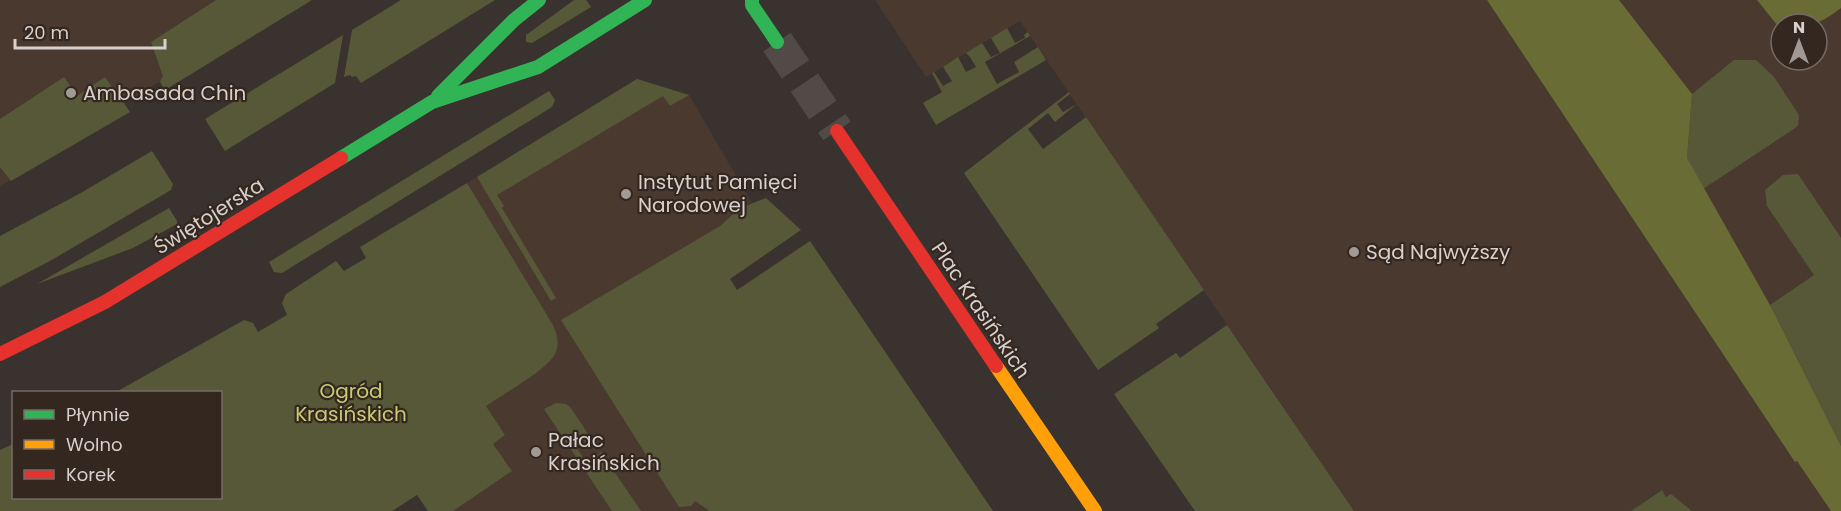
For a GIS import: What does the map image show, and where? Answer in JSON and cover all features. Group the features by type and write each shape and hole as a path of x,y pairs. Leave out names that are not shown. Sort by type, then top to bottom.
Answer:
{"street":[{"name":"Świętojerska","path":"432,102 514,20 540,0"},
{"name":"Świętojerska","path":"0,354 105,302 432,102 538,67 645,0"},
{"path":"748,2 777,42"},
{"name":"Plac Krasińskich","path":"837,131 1095,511"}],"shaded area":[{"name":"Ambasada Chin","path":"0,0 312,0 165,90 159,82 125,103 130,112 0,186"},
{"path":"875,0 1841,0 1841,511 1692,511 1682,503 1667,497 1661,490 1631,511 1354,511 1020,21 926,77"},
{"path":"637,79 689,95 752,203 740,208 720,226 695,501 708,511 453,511 511,471 493,444 505,435 486,406 425,209"}],"green space":[{"path":"216,0 312,0 165,90 160,82 163,76 151,42"},
{"path":"401,0 495,0 361,83 356,76 344,77 352,30"},
{"path":"574,0 586,0 591,7 532,43 526,42 526,35"},
{"path":"1487,0 1619,0 1692,94 1687,158 1770,305 1841,446 1841,511 1831,511 1797,461 1795,462"},
{"path":"1757,0 1841,0 1841,8 1829,16 1829,12 1769,12 1769,15"},
{"path":"1007,28 1015,43 1025,38 1024,35 1028,32 1030,36 985,62 997,84 1019,72 1014,62 1038,47 1046,60 936,125 923,103 942,92 932,73 934,72 943,86 952,81 943,67 958,57 966,72 976,67 966,53 982,43 991,57 1000,53 991,38"},
{"path":"343,35 335,83 225,151 205,119"},
{"path":"1734,60 1756,60 1774,77 1799,115 1798,126 1703,189 1687,158 1692,94"},
{"path":"64,77 77,96 105,77 130,112 11,181 0,167 0,119"},
{"path":"637,79 689,95 670,106 663,96 497,195 504,206 502,208 556,298 551,301 477,177"},
{"path":"549,91 555,100 552,107 282,273 274,272 269,262"},
{"path":"1069,92 1070,94 1057,104 1063,112 1077,104 1055,122 1048,113 1028,129 1043,149 1086,117 1204,290 1156,324 1159,328 1098,370 964,173"},
{"path":"152,151 173,184 171,190 50,261 0,287 0,236 79,194"},
{"path":"1798,174 1841,238 1841,446 1770,305 1814,275 1767,206 1765,190 1783,175"},
{"name":"Ogród Krasińskich","path":"467,183 556,332 557,347 550,360 524,382 486,406 505,435 493,444 512,471 453,511 428,511 417,495 392,511 0,511 0,450 12,444 12,499 222,499 222,391 118,391 244,320 253,323 258,332 287,315 282,303 286,294 336,261 344,271 366,258 360,247"},
{"path":"766,198 801,230 730,279 737,290 810,241 993,511 709,511 695,501 691,506 679,507 561,320 720,226 740,208"},
{"path":"169,208 177,224 133,248 37,284"},
{"path":"1227,325 1354,511 1195,511 1114,394 1176,353 1180,358"},
{"path":"556,403 566,404 571,408 594,443 589,447 584,440 576,447 590,468 599,463 595,456 601,452 641,511 612,511 544,409"},
{"path":"1662,490 1666,497 1671,494 1692,511 1631,511"}],"tunnel":[{"path":"777,42 837,131"}],"traffic: fast":[{"path":"438,96 514,20 539,0"},
{"path":"341,158 432,102 538,67 645,0"},
{"path":"752,0 752,5 777,42"}],"traffic: slow":[{"path":"996,366 1095,511"}],"traffic: jam":[{"path":"837,131 996,366"},
{"path":"0,354 105,302 341,158"}],"place":[{"name":"Ambasada Chin","path":"71,93"},
{"name":"Instytut Pamięci Narodowej","path":"626,194"},
{"name":"Sąd Najwyższy","path":"1354,252"},
{"name":"Pałac Krasińskich","path":"536,452"}]}
